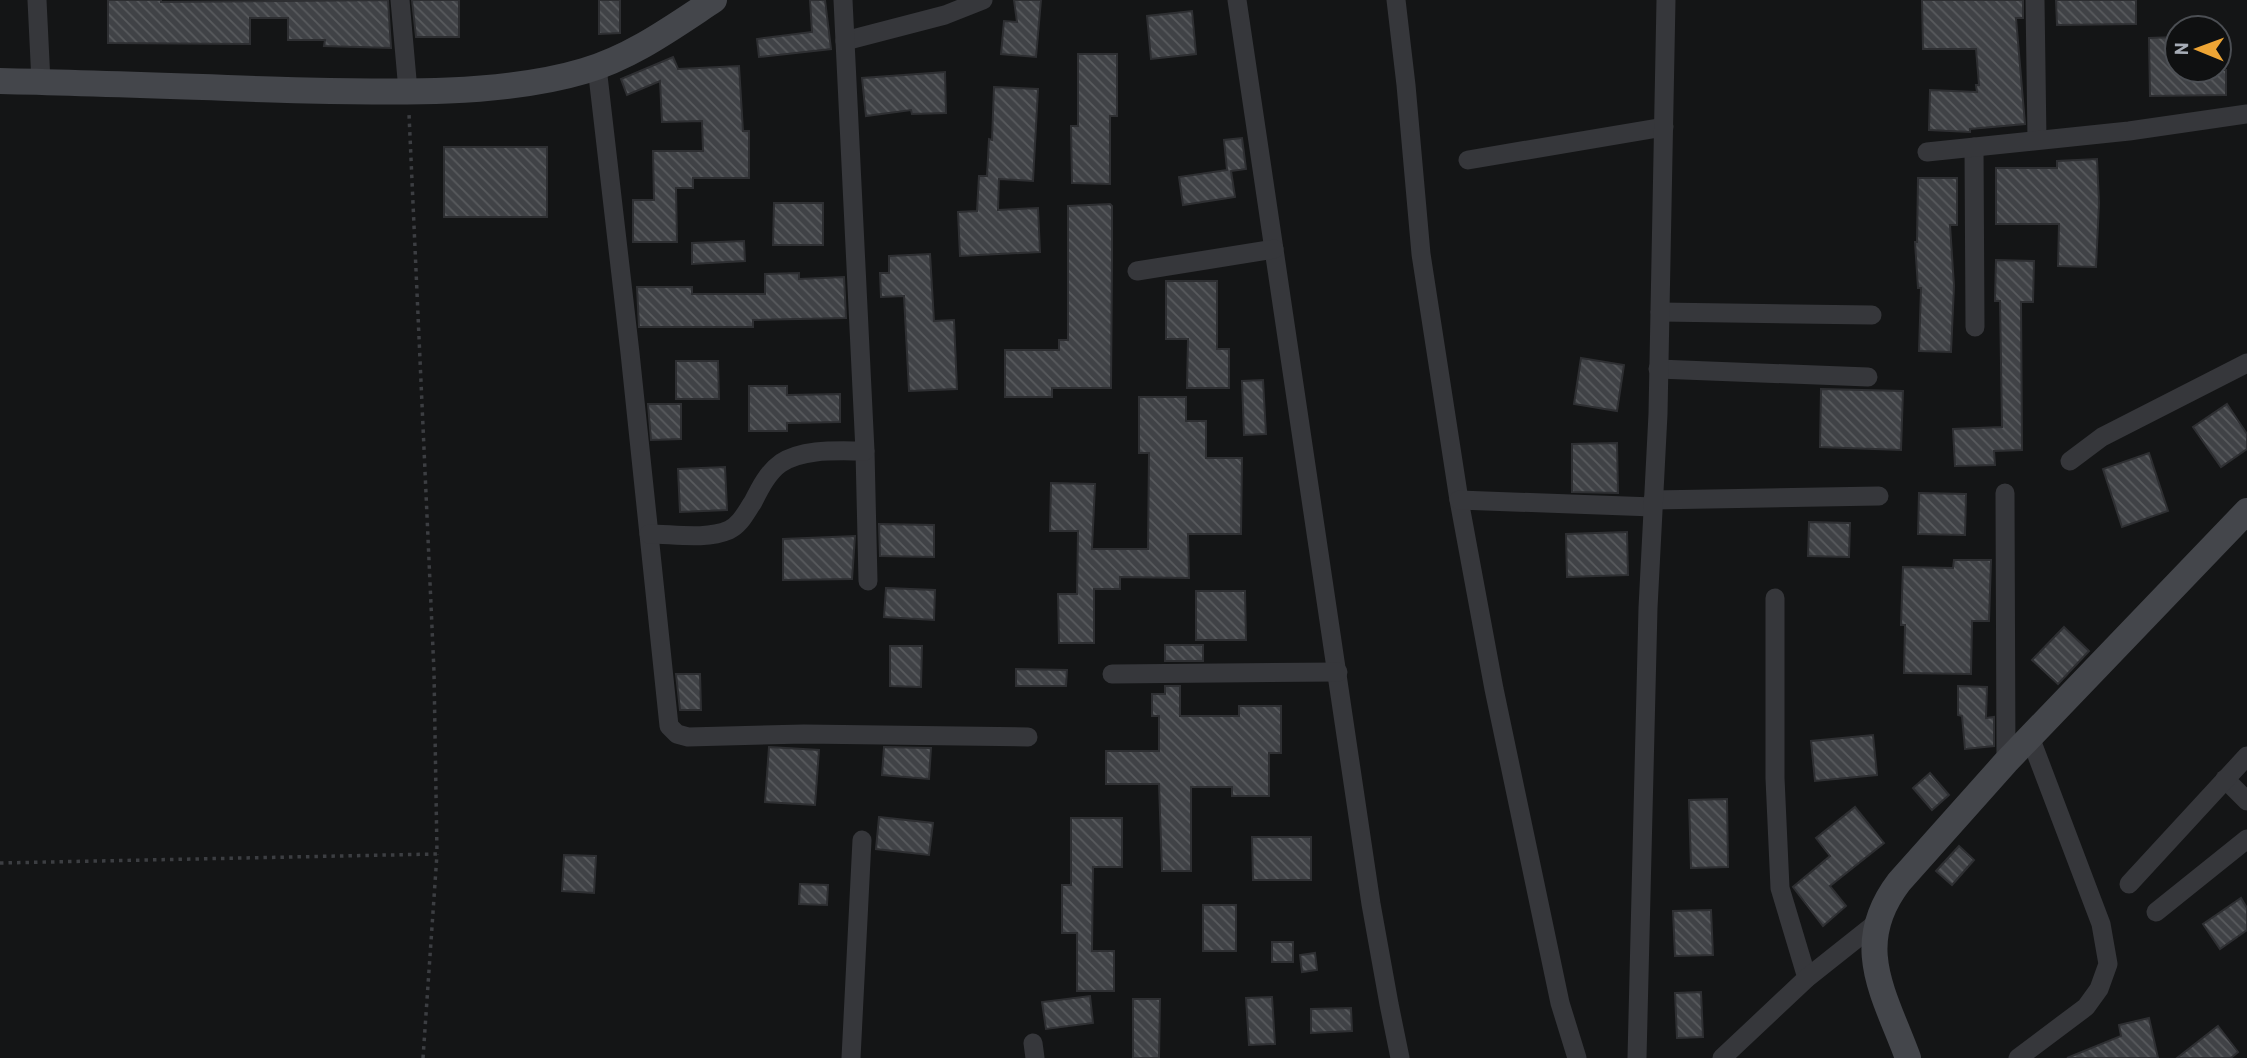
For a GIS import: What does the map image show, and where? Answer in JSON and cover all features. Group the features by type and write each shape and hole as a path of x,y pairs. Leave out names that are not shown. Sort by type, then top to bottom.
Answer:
{"main road":[{"path":"0,81 335,91 408,91 532,82 597,66 671,30 705,3"},
{"path":"1908,1058 1874,966 1875,924 1885,900 2006,762 2247,511"}],"street":[{"path":"37,0 41,82"},
{"path":"400,0 408,91"},
{"path":"844,0 865,451 868,581"},
{"path":"845,41 945,15 983,0"},
{"path":"1237,0 1371,904 1400,1058"},
{"path":"1396,0 1421,254 1459,500 1494,688 1557,989 1577,1058"},
{"path":"1637,1058 1648,608 1660,312 1666,0"},
{"path":"2035,0 2037,140"},
{"path":"597,66 669,726 677,734 688,737 804,734 1028,737"},
{"path":"1927,152 2129,131 2247,114"},
{"path":"1468,160 1664,127"},
{"path":"1974,147 1975,327"},
{"path":"1137,271 1274,249"},
{"path":"1660,312 1872,315"},
{"path":"2070,461 2102,437 2247,363"},
{"path":"1658,369 1868,377"},
{"path":"649,534 697,535 730,530 742,520 764,480 781,463 814,453 865,451"},
{"path":"2005,494 2006,762"},
{"path":"1459,500 1653,503 1880,496"},
{"path":"1775,598 1776,778 1780,888 1807,978"},
{"path":"1112,674 1338,672"},
{"path":"2018,1058 2086,1007 2099,989 2108,964 2101,924 2030,737"},
{"path":"2129,884 2247,756"},
{"path":"2225,779 2247,801"},
{"path":"2156,912 2247,839"},
{"path":"851,1058 862,840"},
{"path":"1722,1058 1807,978 1875,924"}],"path":[{"path":"408,91 434,672 437,854 423,1058"},
{"path":"0,863 437,854"}],"building":[{"path":"108,0 388,0 391,48 324,46 325,40 288,40 288,18 250,18 250,44 108,43"},
{"path":"412,0 459,0 459,37 416,37"},
{"path":"599,0 620,0 620,33 599,34"},
{"path":"810,0 825,0 831,49 759,57 757,39 812,32"},
{"path":"1014,0 1041,0 1036,57 1001,54 1004,21 1017,22"},
{"path":"1922,0 2023,0 2023,18 2016,18 2025,124 1970,129 1970,132 1929,130 1930,90 1977,92 1976,85 1979,85 1976,49 1923,49"},
{"path":"2056,0 2136,0 2136,24 2057,25"},
{"path":"1192,11 1196,54 1151,59 1147,16"},
{"path":"2149,38 2163,38 2163,84 2226,84 2226,95 2150,96"},
{"path":"1078,54 1117,54 1117,116 1110,116 1110,184 1072,183 1071,126 1078,126"},
{"path":"673,57 678,69 739,66 743,131 749,131 749,178 693,178 693,188 676,188 677,242 633,242 633,200 654,200 653,151 703,151 702,121 662,122 660,81 627,95 621,79"},
{"path":"945,72 946,113 912,114 911,110 866,116 862,78"},
{"path":"994,87 1038,89 1033,181 999,179 998,210 1038,208 1040,252 960,256 958,212 977,211 979,176 987,176 989,139 992,140"},
{"path":"1242,138 1246,169 1231,171 1235,197 1183,205 1179,177 1227,170 1224,140"},
{"path":"444,147 547,147 547,217 444,217"},
{"path":"2097,159 2099,203 2096,267 2058,266 2059,224 1996,224 1996,168 2057,168 2057,161"},
{"path":"1918,178 1957,178 1957,225 1950,225 1954,286 1951,352 1919,351 1921,288 1918,288 1915,242"},
{"path":"774,203 823,203 823,245 773,245"},
{"path":"1110,204 1111,388 1052,388 1052,397 1005,397 1005,350 1059,350 1059,340 1068,340 1068,206"},
{"path":"744,241 745,261 692,264 692,243"},
{"path":"930,254 934,321 954,320 957,389 909,391 904,296 881,297 880,273 889,273 889,256"},
{"path":"1996,260 2034,261 2033,302 2021,302 2022,450 1994,451 1995,465 1955,466 1953,429 2002,427 2000,301 1995,301"},
{"path":"799,273 799,279 844,277 846,318 753,320 753,327 639,327 637,287 692,287 692,294 765,294 765,274"},
{"path":"1166,281 1217,281 1217,349 1229,349 1229,388 1187,388 1188,339 1166,339"},
{"path":"1581,358 1624,365 1617,411 1574,404"},
{"path":"676,361 718,361 719,399 676,399"},
{"path":"1263,380 1266,434 1244,435 1242,381"},
{"path":"749,386 787,386 787,395 840,394 840,422 787,423 787,431 749,431"},
{"path":"1821,389 1903,391 1901,450 1820,447"},
{"path":"1139,397 1186,397 1186,421 1206,421 1206,458 1242,458 1241,534 1188,534 1189,578 1120,577 1120,589 1094,589 1094,643 1059,643 1058,594 1077,594 1078,531 1050,531 1051,483 1095,484 1092,549 1148,549 1149,453 1139,453"},
{"path":"648,404 681,404 681,439 651,440"},
{"path":"2227,404 2247,434 2247,449 2221,467 2193,427"},
{"path":"1617,443 1618,493 1572,492 1572,444"},
{"path":"2149,453 2168,511 2122,527 2103,469"},
{"path":"725,467 727,510 680,512 678,469"},
{"path":"1919,493 1966,494 1965,535 1918,534"},
{"path":"1809,522 1850,523 1849,557 1808,556"},
{"path":"879,524 934,525 934,557 880,556"},
{"path":"1627,532 1628,575 1567,577 1566,534"},
{"path":"855,536 852,579 783,580 783,539"},
{"path":"1954,560 1991,560 1989,621 1972,621 1971,674 1904,673 1905,625 1901,625 1903,567 1953,568"},
{"path":"886,588 935,590 934,620 884,617"},
{"path":"1196,591 1245,591 1246,640 1196,640"},
{"path":"2064,627 2089,651 2058,684 2032,660"},
{"path":"1165,645 1203,645 1203,661 1165,661"},
{"path":"890,646 922,646 921,687 890,686"},
{"path":"1016,669 1067,670 1066,686 1016,686"},
{"path":"676,674 700,674 701,710 680,710"},
{"path":"1165,686 1180,686 1180,716 1239,716 1239,706 1281,706 1281,753 1269,753 1269,796 1232,796 1232,787 1191,787 1191,871 1162,871 1159,784 1106,784 1106,751 1159,751 1159,716 1152,716 1152,694 1165,694"},
{"path":"1958,686 1987,687 1986,718 1994,717 1994,746 1965,749 1962,716 1958,715"},
{"path":"1873,735 1877,775 1815,781 1811,741"},
{"path":"769,747 819,750 815,805 765,802"},
{"path":"884,747 931,748 929,779 882,775"},
{"path":"1930,773 1949,795 1932,810 1913,788"},
{"path":"1727,799 1728,867 1691,868 1689,800"},
{"path":"1855,807 1884,843 1830,886 1846,906 1823,926 1793,887 1830,856 1816,838"},
{"path":"879,817 933,823 929,855 876,849"},
{"path":"1071,818 1122,818 1122,867 1093,867 1092,951 1114,951 1114,991 1077,991 1077,933 1062,933 1062,885 1071,885"},
{"path":"1252,837 1311,837 1311,880 1253,880"},
{"path":"1959,846 1974,860 1952,885 1936,871"},
{"path":"564,855 596,856 594,893 562,891"},
{"path":"800,884 828,885 827,905 799,904"},
{"path":"2241,898 2247,908 2247,930 2220,949 2203,924"},
{"path":"1203,905 1236,905 1236,951 1203,951"},
{"path":"1711,910 1713,955 1675,956 1673,911"},
{"path":"1272,942 1293,942 1293,962 1272,962"},
{"path":"1315,953 1317,970 1302,972 1300,955"},
{"path":"1701,992 1703,1037 1677,1038 1675,993"},
{"path":"1090,996 1093,1023 1046,1029 1042,1002"},
{"path":"1272,997 1275,1044 1249,1045 1246,998"},
{"path":"1133,999 1160,999 1159,1058 1133,1058"},
{"path":"1351,1008 1352,1031 1311,1033 1311,1009"},
{"path":"2149,1018 2158,1058 2067,1058 2121,1036 2119,1025"},
{"path":"2218,1026 2238,1052 2231,1058 2177,1058"}]}
